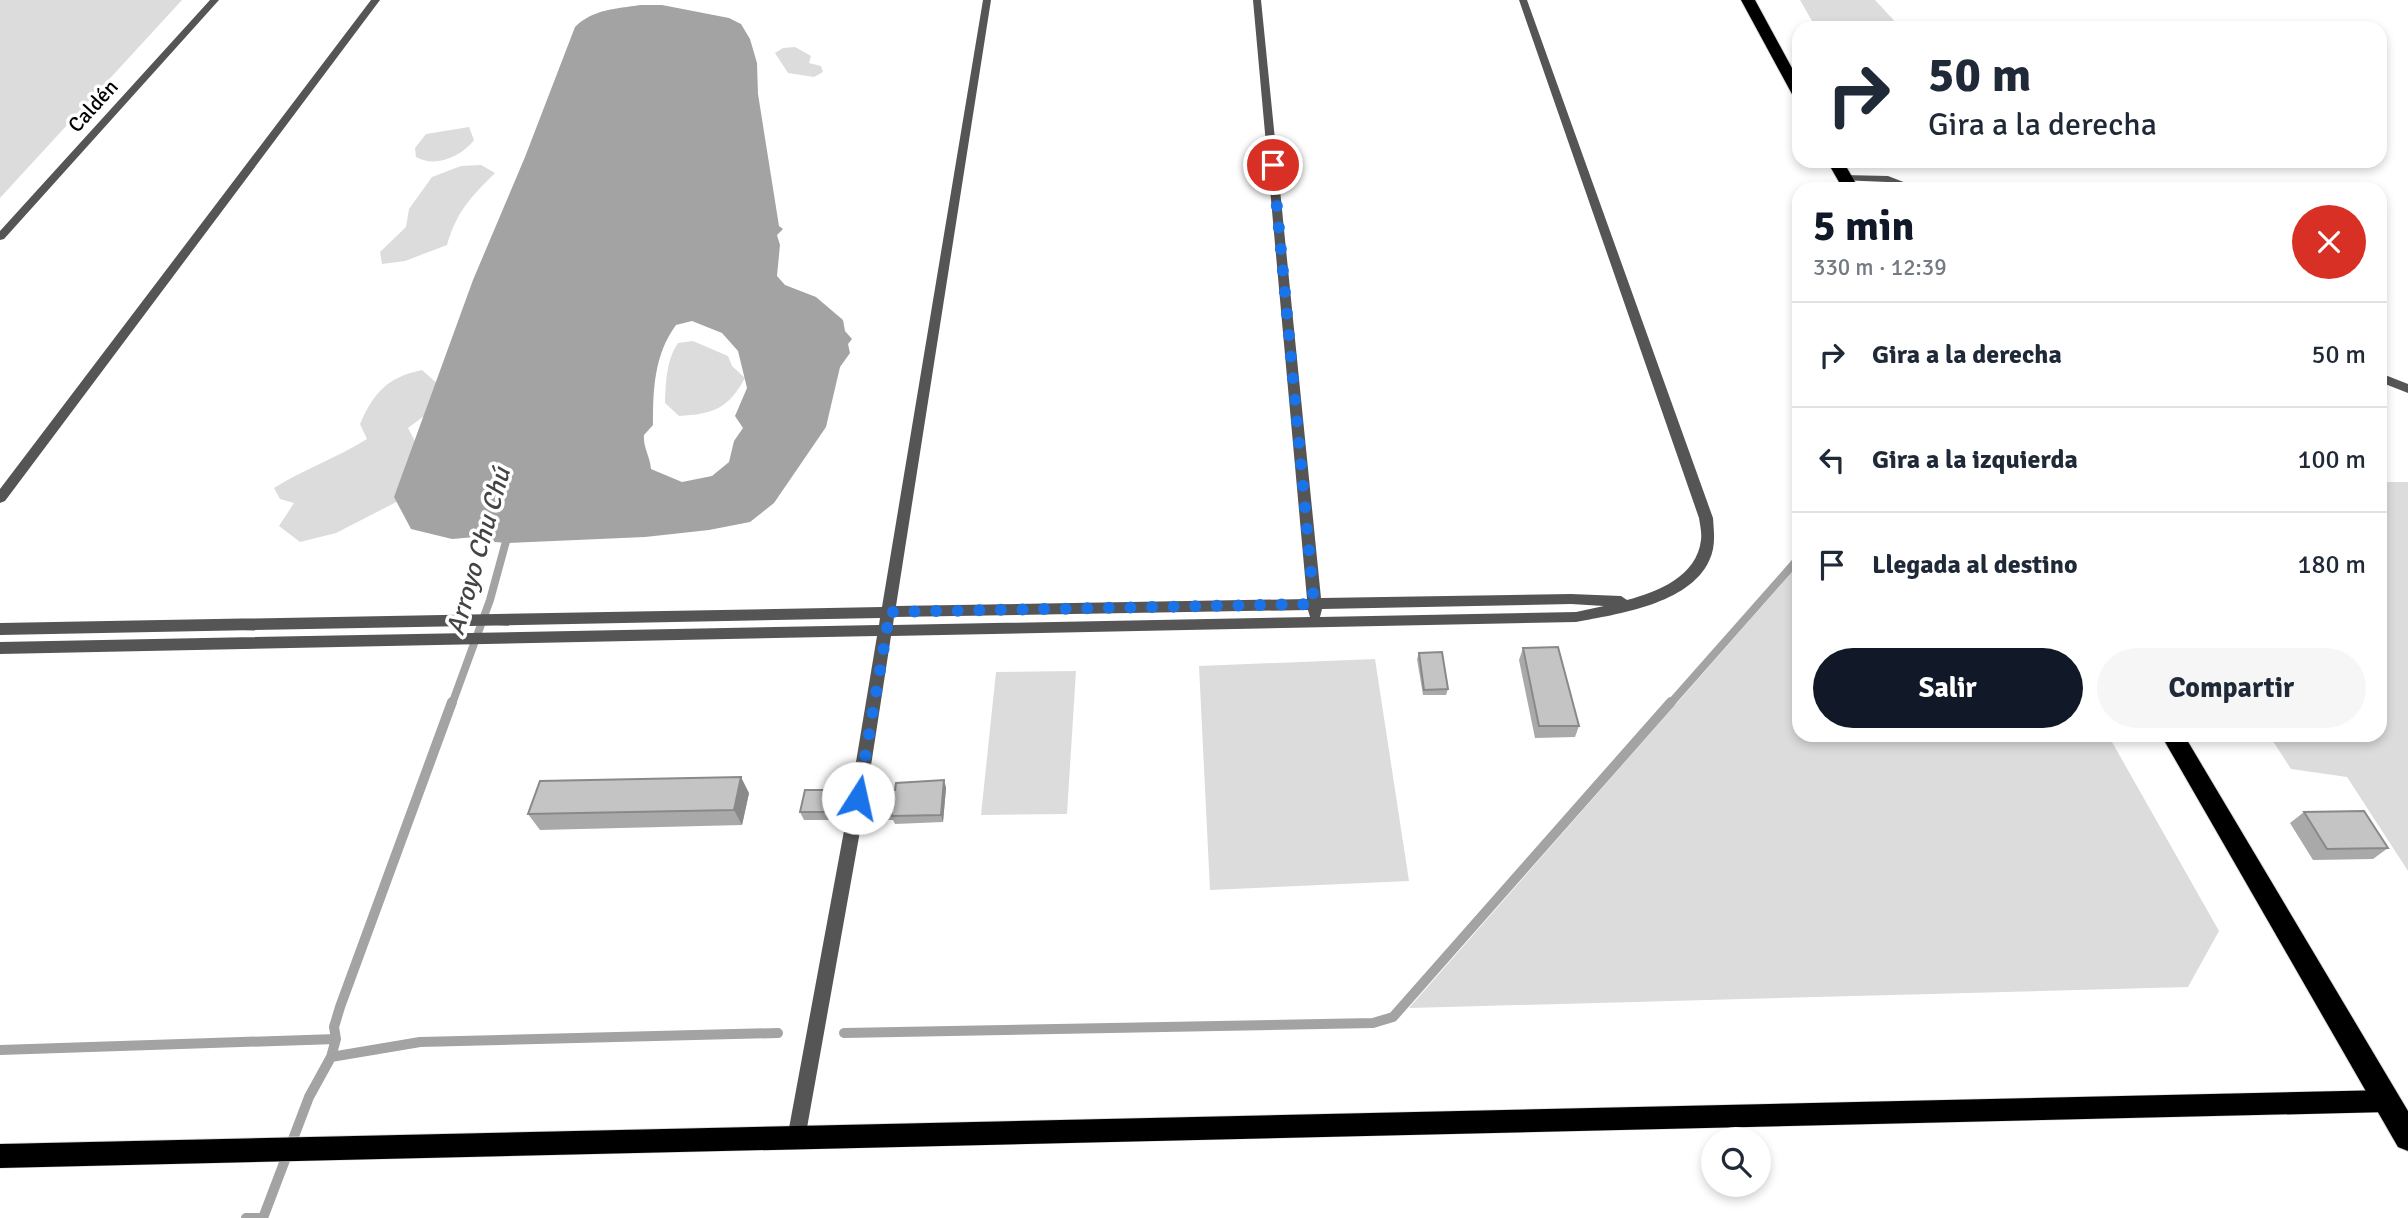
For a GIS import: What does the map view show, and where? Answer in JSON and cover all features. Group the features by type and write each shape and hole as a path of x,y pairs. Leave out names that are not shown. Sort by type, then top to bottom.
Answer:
{"highway":[{"path":"1748,0 1792,81"},
{"path":"2176,742 2408,1137"}],"main road":[{"path":"0,1156 2388,1101"}],"street":[{"name":"Caldén","path":"0,237 215,0"},
{"path":"0,498 376,0"},
{"path":"858,798 987,0"},
{"path":"1257,0 1316,621"},
{"path":"0,648 1576,617 1643,602 1675,589 1699,564 1708,542 1706,518 1523,0"},
{"path":"1861,182 1894,182"},
{"path":"2387,380 2408,388"},
{"path":"0,629 1314,604 1572,600 1643,602"},
{"path":"796,1139 854,820"}],"shaded area":[{"path":"0,0 182,0 0,198"},
{"path":"1800,0 1875,0 1894,21 1812,21"},
{"path":"640,5 662,5 729,18 741,24 750,39 757,63 758,94 779,226 783,229 777,235 780,245 777,276 785,285 816,297 843,320 845,331 852,339 848,344 850,353 840,367 826,427 774,503 750,522 709,530 645,537 506,543 495,542 487,536 452,539 411,529 394,497 473,280 525,157 575,27 597,13","holes":["692,321 722,333 738,351 747,388 735,416 743,428 734,441 729,462 712,476 682,482 651,469 645,444 644,435 653,425 654,386 659,361 676,325"]},
{"path":"795,47 811,56 809,63 821,66 823,72 814,77 788,73 775,53 783,48"},
{"path":"469,127 474,140 455,156 439,161 416,157 415,148 426,134"},
{"path":"481,165 495,173 465,206 447,245 405,261 382,264 380,252 406,227 409,209 432,177 461,166"},
{"path":"693,341 728,356 732,366 745,378 732,397 718,408 701,414 679,416 665,403 667,372 678,343"},
{"path":"422,370 441,387 440,404 408,428 419,449 410,495 336,533 300,542 279,526 294,503 280,499 274,488 367,439 360,424 377,395 400,377"},
{"path":"2387,482 2408,482 2408,871 2347,777 2291,769 2274,742 2387,742"},
{"path":"1792,572 1792,742 2112,742 2219,931 2188,987 1409,1008"},
{"path":"1375,659 1409,881 1210,890 1199,666"},
{"path":"1076,671 1067,814 981,815 996,672"}],"building":[{"path":"1558,647 1579,726 1539,726 1523,648"},
{"path":"1442,652 1448,689 1424,690 1419,653"},
{"path":"741,777 734,810 528,814 540,781"},
{"path":"944,780 941,815 892,816 891,812 861,812 858,805 852,803 844,805 840,812 800,812 805,790 844,790 848,798 856,800 863,796 866,790 895,790 896,783"},
{"path":"2364,811 2388,848 2327,849 2304,812"}],"waterway":[{"name":"Arroyo Chu Chú","path":"452,704 490,600 508,534"},
{"path":"1670,704 1792,566"},
{"name":"Arroyo Chu Chú","path":"336,1039 334,1027 340,1007 452,702"},
{"path":"844,1033 1373,1023 1393,1017 1671,702"},
{"path":"331,1057 420,1042 778,1033"},
{"path":"0,1050 336,1039"},
{"name":"Arroyo Chu Chú","path":"331,1057 336,1039"},
{"path":"246,1218 263,1218 309,1097 331,1057"}],"route":[{"path":"858,798 887,629 887,612 1314,604 1273,165"}]}
